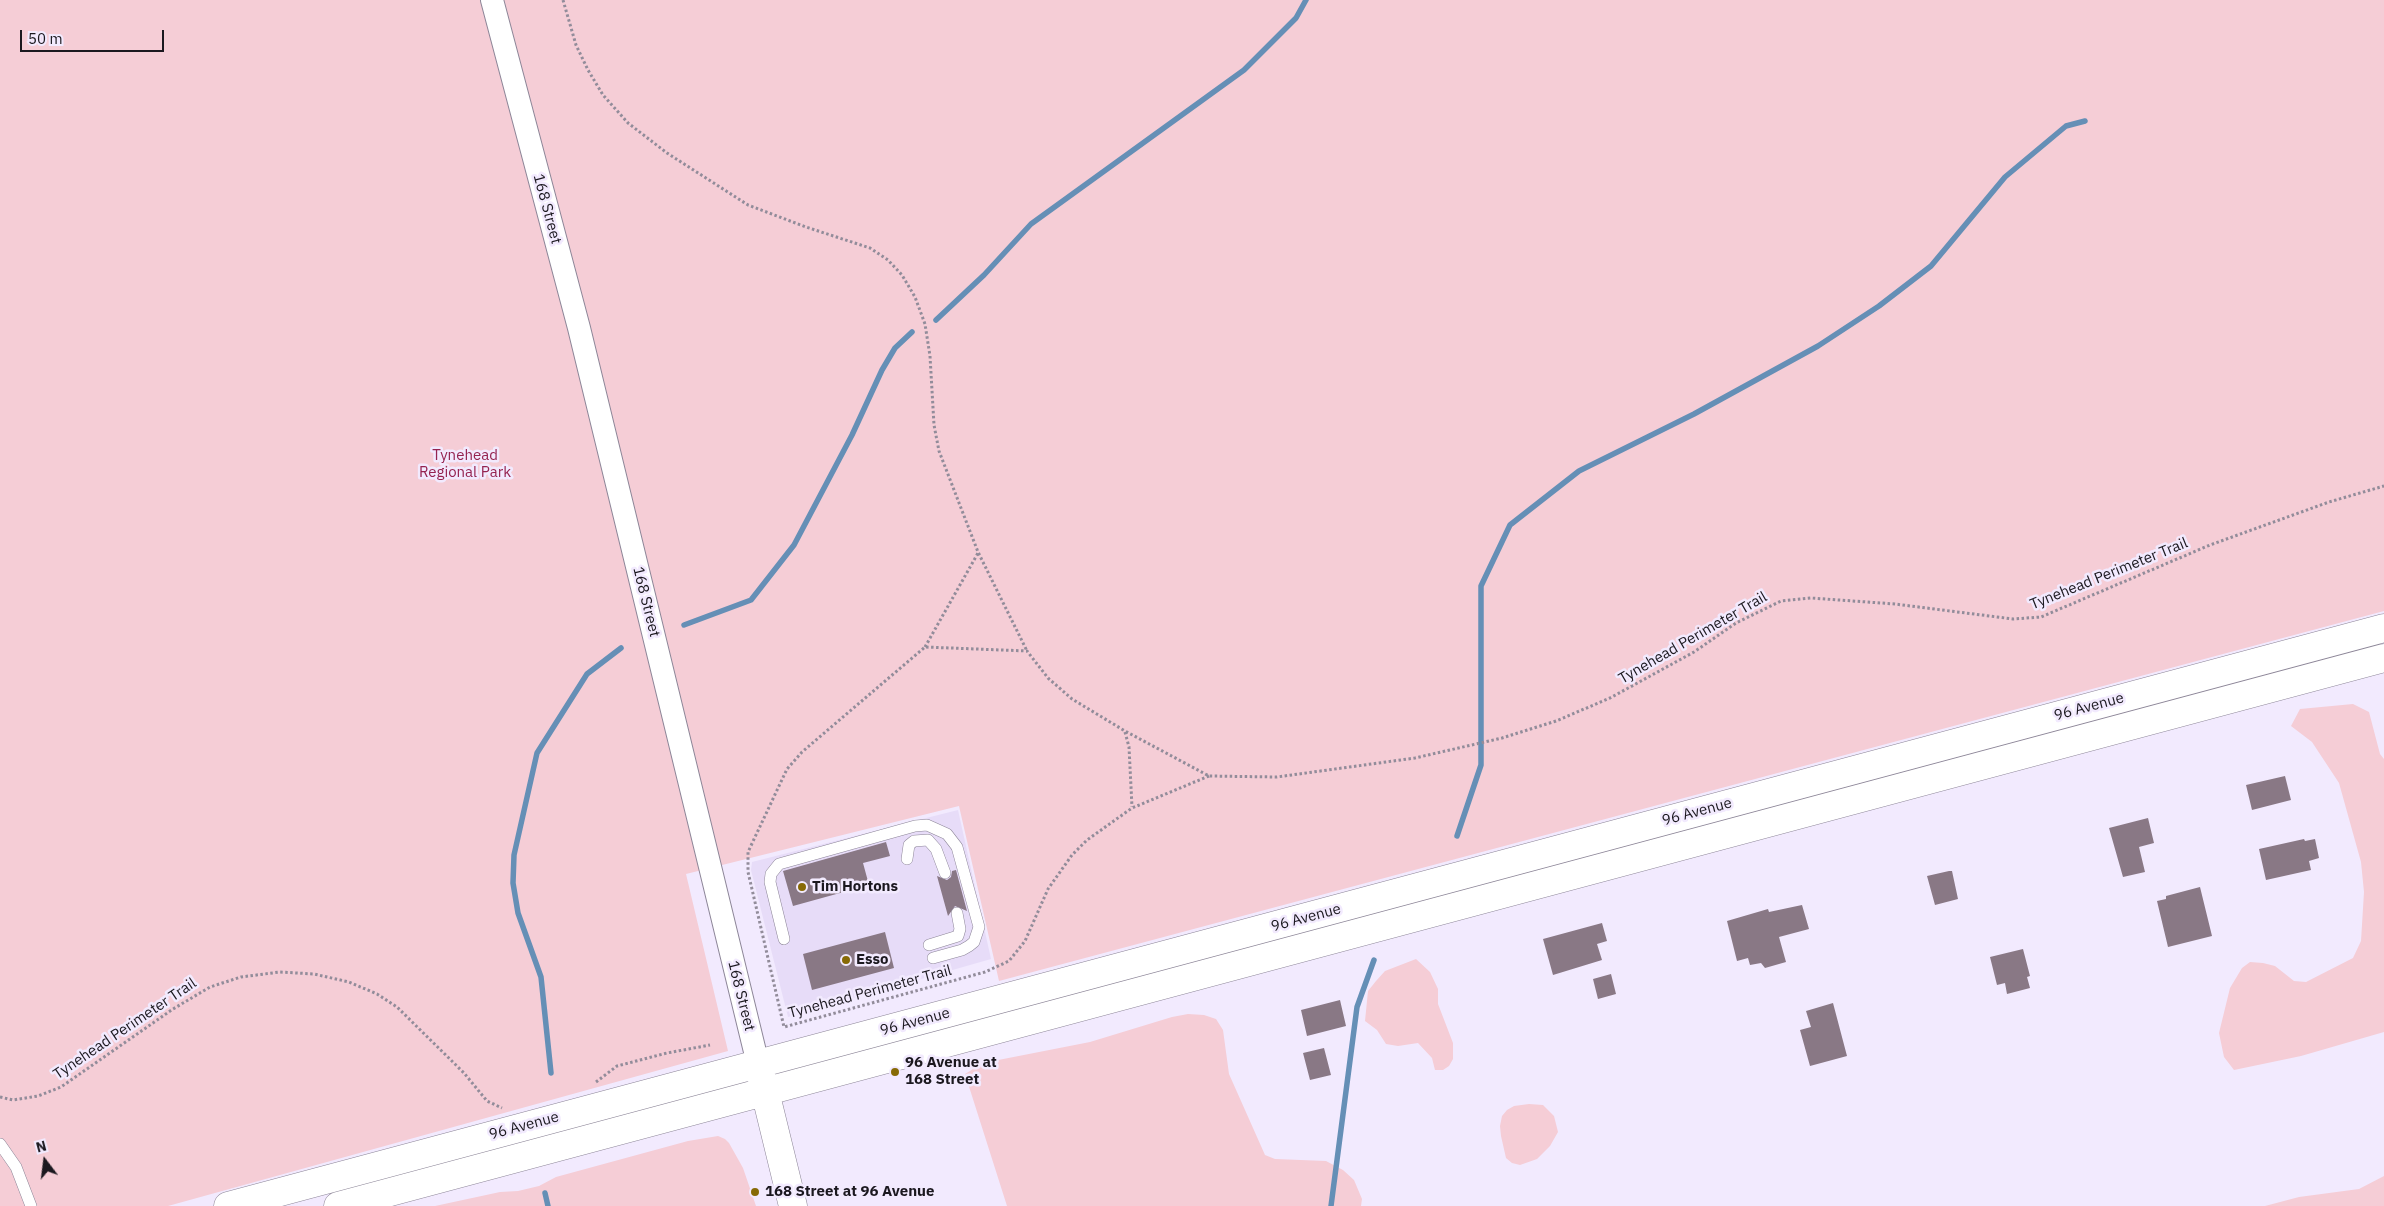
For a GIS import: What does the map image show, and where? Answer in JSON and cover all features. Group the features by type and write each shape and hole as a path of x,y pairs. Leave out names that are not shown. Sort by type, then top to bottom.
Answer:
{"main road":[{"name":"96 Avenue","path":"228,1206 2384,628"},
{"name":"96 Avenue","path":"338,1206 2384,658"},
{"name":"168 Street","path":"758,1064 793,1206"}],"street":[{"name":"168 Street","path":"492,0 579,328 758,1064"}],"lane":[{"path":"784,939 770,882 771,874 779,864 916,826 927,825 947,834 958,847 978,927 974,942 969,946 962,950 933,958"},
{"path":"907,858 909,845 914,841 928,840 936,849 945,873"},
{"path":"929,945 958,936 960,929 957,913"},
{"path":"0,1144 16,1167 31,1206"}],"path":[{"name":"Tynehead Perimeter Trail","path":"563,0 576,45 588,70 603,95 628,123 667,154 748,204 806,227 870,248 888,260 902,275 915,298 925,324 930,356 934,425 939,450 978,552 1027,651 1048,678 1072,699 1125,731 1209,776"},
{"name":"Tynehead Perimeter Trail","path":"978,552 924,648 802,752 787,770 748,852 748,872 784,1026 985,972 1009,961 1024,942 1048,889 1072,855 1087,840 1132,808 1209,776 1277,777 1359,767 1502,738 1556,721 1610,698 1694,652 1736,623 1781,601 1811,598 1895,604 2029,619 2041,617 2210,545 2352,494 2384,486"},
{"path":"924,648 1027,651"},
{"path":"1125,731 1129,747 1132,808"},
{"name":"Tynehead Perimeter Trail","path":"0,1098 13,1100 38,1096 61,1087 173,1009 210,987 241,977 280,972 314,974 349,982 377,994 397,1007 464,1073 487,1101 496,1107 506,1109"},
{"path":"591,1085 618,1066 666,1053 710,1045"}],"shaded area":[{"path":"958,810 991,959 788,1017 751,870 752,862"}],"green space":[{"name":"Tynehead Regional Park","path":"0,0 2384,0 2384,611 999,981 959,806 686,874 728,1051 168,1206 0,1206"},
{"path":"2353,704 2369,712 2380,754 2384,759 2384,1032 2301,1056 2234,1070 2224,1057 2219,1033 2230,988 2242,968 2250,962 2263,963 2275,966 2294,981 2306,982 2353,958 2361,941 2364,892 2361,862 2339,783 2312,742 2291,726 2300,709"},
{"path":"1416,959 1430,972 1438,989 1438,1004 1453,1043 1453,1059 1449,1066 1443,1070 1435,1070 1432,1058 1418,1043 1398,1046 1386,1044 1377,1030 1365,1021 1368,991 1376,981 1385,971"},
{"path":"1188,1014 1204,1015 1216,1019 1223,1030 1229,1074 1265,1155 1275,1159 1326,1161 1343,1170 1354,1180 1362,1199 1361,1206 1007,1206 965,1074 983,1063 1090,1042 1172,1017"},
{"path":"1543,1105 1554,1116 1558,1132 1550,1146 1537,1159 1520,1165 1512,1163 1506,1158 1500,1126 1502,1116 1507,1110 1514,1106"},
{"path":"718,1136 729,1143 743,1168 756,1206 435,1206 539,1186 556,1177 688,1141"},
{"path":"2384,1176 2384,1206 2265,1206 2299,1197 2359,1189"}],"building":[{"path":"2285,776 2291,800 2252,810 2246,785"},
{"path":"2148,818 2154,843 2139,847 2145,872 2123,877 2109,828"},
{"path":"2304,839 2305,841 2315,839 2319,858 2309,861 2311,870 2266,880 2259,849"},
{"path":"886,842 890,856 863,863 869,885 793,906 783,871"},
{"path":"956,870 967,911 955,906 948,916 937,876 947,880 951,877 952,871"},
{"path":"1952,871 1958,899 1935,905 1927,876"},
{"path":"2200,887 2212,936 2168,947 2157,901 2166,899 2166,896"},
{"path":"1802,905 1809,929 1779,937 1786,962 1765,968 1761,963 1750,965 1748,958 1737,961 1727,921 1768,909 1769,912"},
{"path":"1602,923 1607,941 1597,944 1602,960 1553,975 1543,939"},
{"path":"885,932 894,968 812,990 803,954"},
{"path":"2023,949 2030,976 2027,977 2030,988 2007,994 2005,983 1997,985 1990,957"},
{"path":"1611,974 1616,994 1598,999 1593,979"},
{"path":"1340,1000 1346,1026 1307,1036 1301,1010"},
{"path":"1833,1003 1847,1056 1810,1066 1800,1030 1811,1027 1806,1011"},
{"path":"1324,1048 1331,1075 1310,1080 1303,1053"}],"waterway":[{"path":"936,320 984,275 1031,224 1244,70 1296,18 1306,0"},
{"path":"1457,836 1481,765 1481,586 1510,525 1579,471 1694,414 1818,346 1879,306 1931,266 2005,177 2066,126 2085,121"},
{"path":"684,625 751,600 794,545 852,435 882,370 895,348 912,332"},
{"path":"551,1073 541,977 518,913 513,883 514,855 537,753 587,674 621,648"},
{"path":"1331,1206 1357,1007 1374,960"},
{"path":"545,1193 548,1206"}],"place":[{"name":"Tim Hortons","path":"802,887"},
{"name":"Esso","path":"846,960"},
{"name":"96 Avenue at 168 Street","path":"895,1072"},
{"name":"168 Street at 96 Avenue","path":"755,1192"}]}
